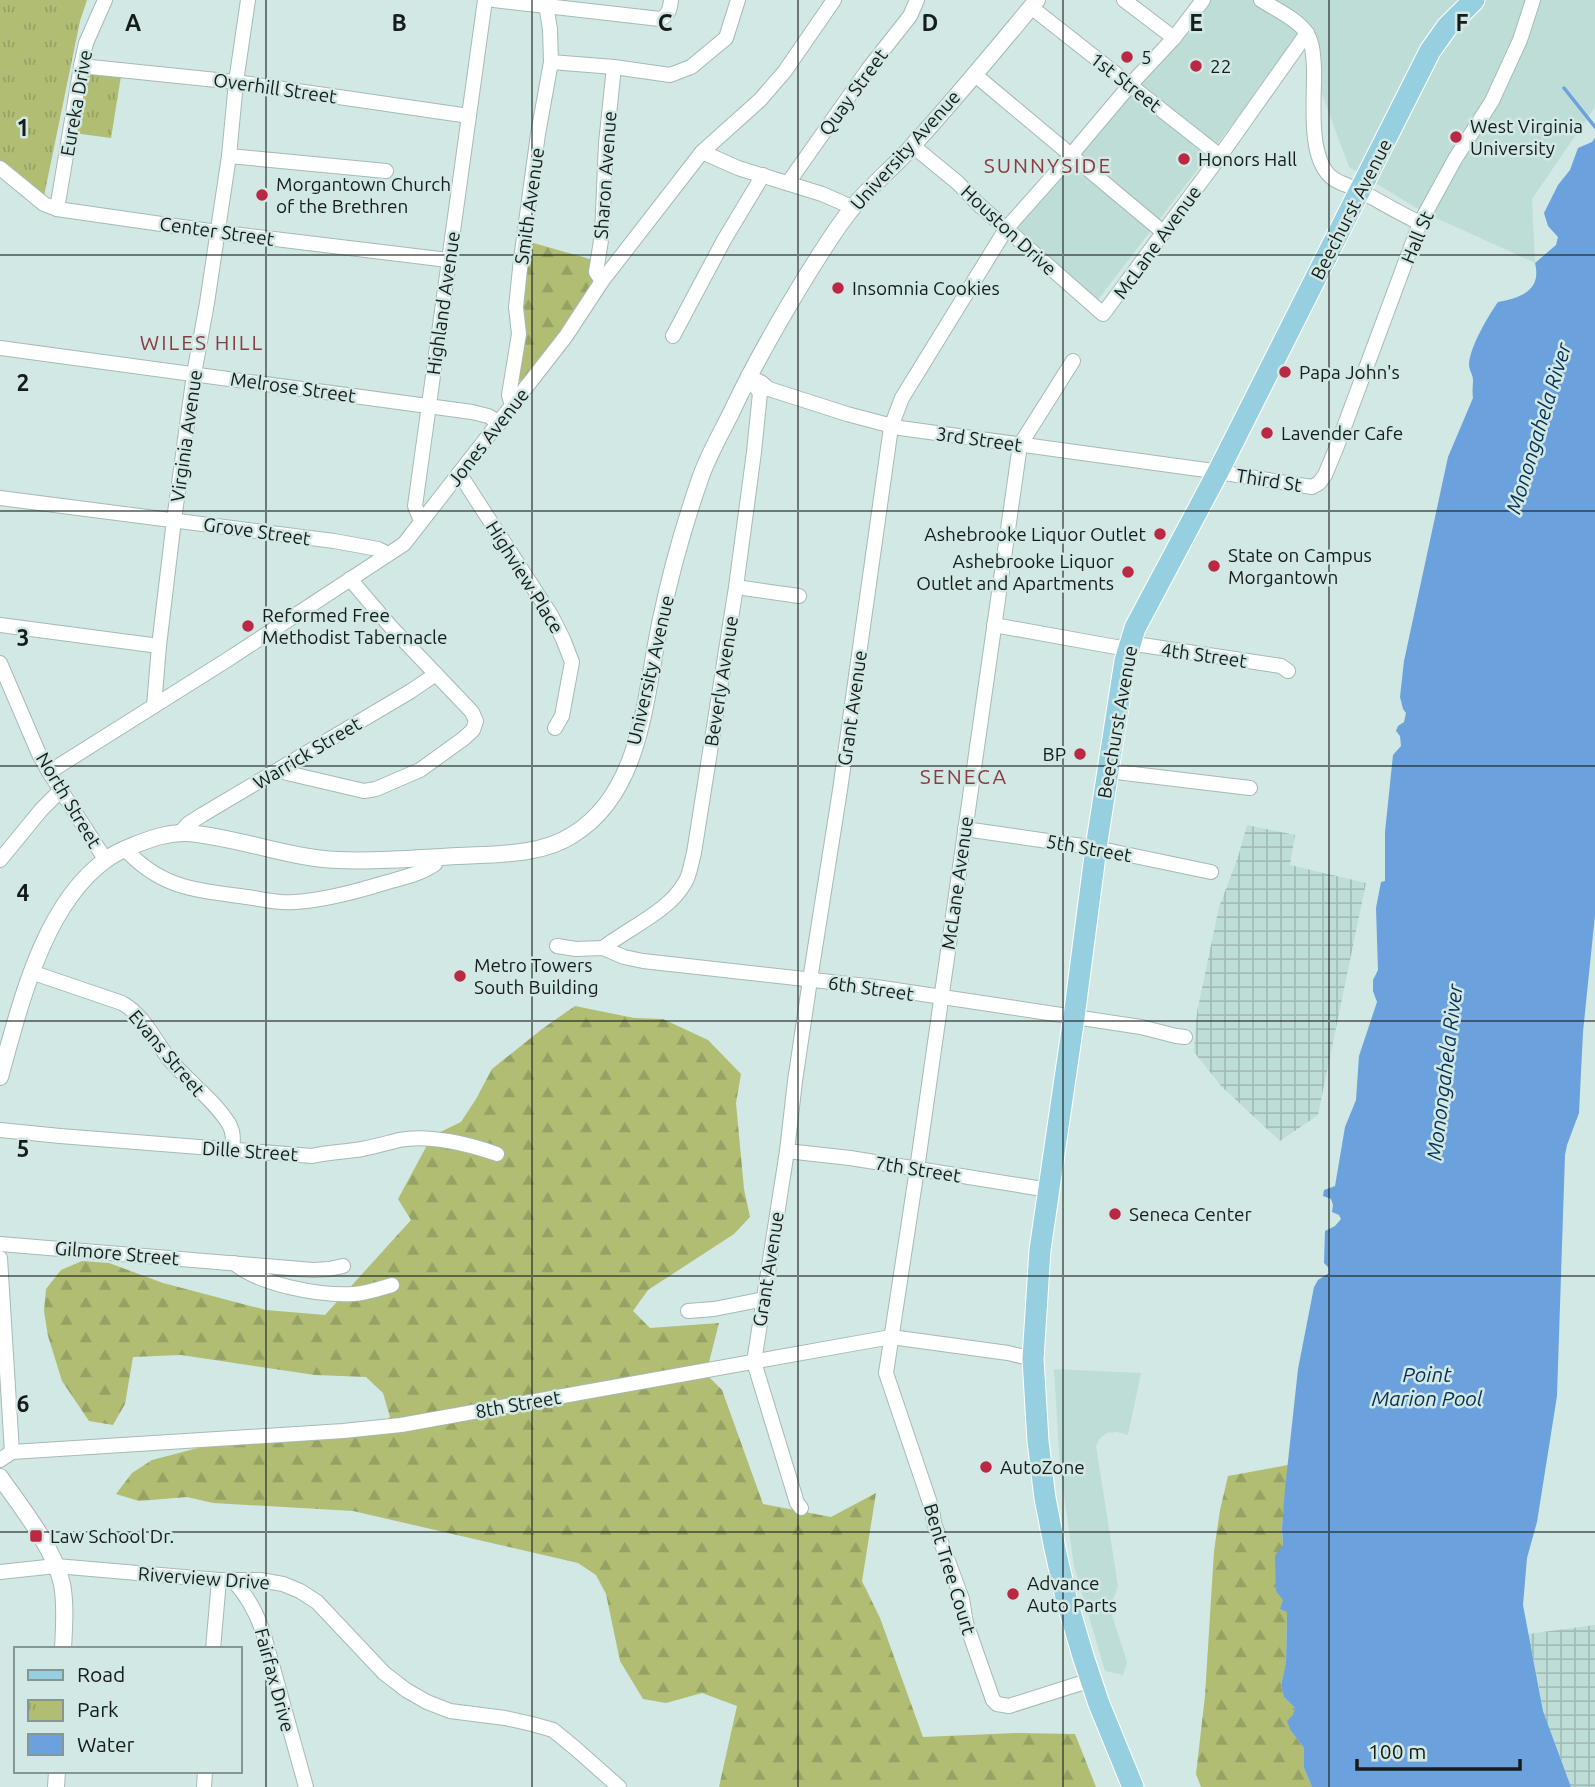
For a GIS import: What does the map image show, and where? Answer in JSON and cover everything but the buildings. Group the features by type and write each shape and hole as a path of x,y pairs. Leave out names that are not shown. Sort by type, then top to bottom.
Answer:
{"main road":[{"name":"Beechurst Avenue","path":"1133,1787 1091,1680 1066,1598 1050,1524 1038,1441 1033,1359 1040,1250 1125,661 1135,628 1218,472 1430,51 1447,27 1474,0"}],"street":[{"name":"Eureka Drive","path":"57,209 86,43 104,0"},
{"name":"Virginia Avenue","path":"154,706 174,520 229,156 247,0"},
{"name":"Highland Avenue","path":"421,521 415,506 485,0"},
{"path":"494,0 660,19 667,16 671,0"},
{"path":"551,62 670,75 691,68 726,38 738,0"},
{"name":"Jones Avenue","path":"48,772 404,544 566,337 602,281 702,152 760,100 785,71 834,0"},
{"name":"Quay Street","path":"788,183 869,68 910,16 918,0"},
{"path":"1124,0 1174,38"},
{"name":"Grant Avenue","path":"800,1508 754,1362 787,1151 794,1081 840,790 891,427 902,398 1006,229 1174,38 1203,0"},
{"path":"1261,0 1301,27 1307,33 1313,49 1314,140 1319,161 1329,175 1340,183 1420,223"},
{"name":"Hall St","path":"1320,483 1337,446 1420,223 1455,159 1492,101 1520,40 1533,0"},
{"name":"University Avenue","path":"0,1077 32,972 46,940 73,893 90,873 105,859 125,849 154,838 180,833 214,836 317,858 339,860 518,852 545,847 573,835 594,818 615,793 637,740 673,568 702,474 748,376 779,320 852,207 913,146 1034,4"},
{"name":"1st Street","path":"1034,4 1220,156"},
{"name":"Smith Avenue","path":"512,406 509,395 519,334 516,307 521,260 551,62 546,5"},
{"name":"McLane Avenue","path":"1103,314 1307,33"},
{"name":"Overhill Street","path":"81,66 236,82 469,116"},
{"name":"Sharon Avenue","path":"602,281 596,272 602,234 606,142 614,67"},
{"path":"974,74 1163,232"},
{"name":"Houston Drive","path":"913,146 1103,314"},
{"path":"702,152 738,168 822,194 852,207"},
{"path":"229,156 386,171"},
{"name":"Center Street","path":"0,168 44,204 57,209 448,260"},
{"path":"673,336 724,240 763,175"},
{"name":"Melrose Street","path":"0,348 428,406 480,414 500,423"},
{"name":"McLane Avenue","path":"891,1337 1020,445 1073,361"},
{"name":"3rd Street","path":"748,376 769,389 891,427 1218,472"},
{"name":"Beverly Avenue","path":"603,948 676,896 686,882 694,853 736,587 754,452 760,393 748,376"},
{"name":"Third St","path":"1218,472 1312,487 1320,483"},
{"name":"Highview Place","path":"459,473 551,615 572,662 562,716 555,728"},
{"name":"Grove Street","path":"0,498 334,541 378,549 388,554"},
{"path":"282,768 287,773 364,791 376,789 420,770 473,730 476,721 472,712 350,579"},
{"path":"736,587 799,596"},
{"path":"0,625 159,646"},
{"name":"4th Street","path":"994,625 1116,647 1142,645 1280,666 1288,671"},
{"name":"North Street","path":"0,663 48,772 105,859"},
{"name":"Warrick Street","path":"180,833 188,824 436,674"},
{"path":"1108,771 1250,788"},
{"path":"0,860 61,790"},
{"name":"5th Street","path":"965,829 1096,848 1211,872"},
{"path":"125,849 148,870 185,888 291,903 326,899 429,869 435,864 435,857"},
{"name":"6th Street","path":"557,946 576,949 603,948 643,961 876,987 1141,1027 1185,1037"},
{"name":"Evans Street","path":"32,972 122,1003 132,1009 143,1019 159,1046 230,1126 233,1136 232,1151"},
{"name":"Dille Street","path":"0,1130 313,1156 416,1138 463,1144 497,1154"},
{"name":"7th Street","path":"787,1151 1049,1190"},
{"name":"Gilmore Street","path":"0,1244 313,1270 343,1266"},
{"path":"0,1258 6,1456"},
{"name":"Gilmore Street","path":"234,1263 245,1272 258,1277 313,1292 354,1294 391,1285"},
{"path":"688,1311 764,1299"},
{"name":"8th Street","path":"6,1456 343,1431 401,1424 891,1337 1008,1353 1033,1359"},
{"name":"Bent Tree Court","path":"891,1337 886,1373 993,1700 997,1704 1009,1706 1091,1680"},
{"path":"0,1477 41,1538 56,1566 62,1584 63,1647"},
{"name":"Riverview Drive","path":"0,1572 56,1566 260,1580 283,1584 317,1602 384,1673 406,1690 450,1711 505,1718 553,1731 619,1787"},
{"path":"214,1647 226,1579"},
{"name":"Fairfax Drive","path":"226,1579 244,1592 256,1611 306,1787"}],"shaded area":[{"name":"West Virginia University","path":"1199,0 1595,0 1595,107 1532,199 1535,263 1423,212 1349,167 1299,37 1097,301 1015,231"},
{"path":"1247,825 1295,835 1290,865 1366,883 1318,1115 1280,1141 1222,1087 1194,1052 1197,1012 1219,907"},
{"path":"1054,1369 1141,1373 1128,1435 1107,1433 1100,1438 1096,1446 1118,1586 1110,1609 1127,1662 1123,1675 1105,1671 1074,1566 1060,1467"},
{"path":"1595,1625 1595,1787 1571,1787 1543,1711 1528,1634"}],"green space":[{"path":"0,0 87,0 80,21 44,196 0,161"},
{"path":"84,71 121,76 111,138 73,133"},
{"path":"530,242 593,260 598,281 526,380 515,382"},
{"path":"575,1006 634,1018 663,1019 708,1040 741,1074 736,1103 744,1189 750,1217 734,1234 648,1290 633,1311 650,1328 719,1323 706,1374 722,1390 763,1504 831,1517 876,1493 862,1581 880,1618 923,1737 1016,1733 1075,1734 1096,1787 719,1787 737,1706 702,1693 666,1703 643,1699 620,1661 606,1594 596,1575 578,1563 353,1511 213,1503 187,1497 139,1501 116,1494 132,1473 152,1460 198,1448 371,1433 390,1417 383,1393 366,1377 315,1375 181,1355 133,1357 125,1404 113,1425 89,1421 62,1381 48,1336 44,1311 46,1289 61,1270 82,1261 109,1263 163,1283 266,1310 325,1315 411,1220 398,1199 432,1136 461,1122 492,1069"},
{"path":"1288,1465 1282,1528 1283,1600 1287,1612 1286,1663 1281,1685 1284,1697 1295,1708 1291,1731 1304,1748 1304,1768 1312,1787 1201,1787 1196,1774 1205,1696 1214,1551 1228,1476"}],"water":[{"name":"Point Marion Pool","path":"1595,138 1595,915 1583,1032 1579,1113 1565,1155 1557,1396 1537,1522 1527,1558 1523,1605 1543,1711 1571,1787 1312,1787 1304,1768 1304,1748 1287,1721 1295,1708 1284,1697 1281,1685 1286,1663 1287,1612 1280,1609 1283,1600 1276,1591 1275,1556 1283,1545 1285,1489 1298,1369 1314,1287 1318,1280 1329,1273 1324,1263 1325,1231 1341,1219 1332,1212 1331,1199 1323,1196 1324,1190 1335,1186 1345,1127 1356,1100 1359,1056 1377,1002 1373,991 1373,980 1378,970 1376,908 1381,882 1385,881 1385,832 1393,755 1401,746 1400,736 1396,731 1404,722 1406,713 1400,697 1404,661 1448,457 1473,398 1473,378 1469,364 1473,349 1498,302 1521,295 1532,287 1536,273 1535,263 1556,245 1558,237 1548,226 1544,213 1558,185 1570,170 1578,148"}],"waterway":[{"path":"1564,88 1595,127"}],"place":[{"name":"5","path":"1127,57"},
{"name":"22","path":"1196,66"},
{"name":"West Virginia University","path":"1456,137"},
{"name":"Honors Hall","path":"1184,159"},
{"name":"Morgantown Church of the Brethren","path":"262,195"},
{"name":"Insomnia Cookies","path":"838,288"},
{"name":"Papa John's","path":"1285,372"},
{"name":"Lavender Cafe","path":"1267,433"},
{"name":"Ashebrooke Liquor Outlet","path":"1160,534"},
{"name":"State on Campus Morgantown","path":"1214,566"},
{"name":"Ashebrooke Liquor Outlet and Apartments","path":"1128,572"},
{"name":"Reformed Free Methodist Tabernacle","path":"248,626"},
{"name":"BP","path":"1080,754"},
{"name":"Metro Towers South Building","path":"460,976"},
{"name":"Seneca Center","path":"1115,1214"},
{"name":"AutoZone","path":"986,1467"},
{"name":"Law School Dr.","path":"36,1536"},
{"name":"Advance Auto Parts","path":"1013,1594"}],"district":[{"name":"SUNNYSIDE","path":"1048,165"},
{"name":"WILES HILL","path":"202,342"},
{"name":"SENECA","path":"964,776"}],"water label":[{"name":"Monongahela River","path":"1538,428"},
{"name":"Monongahela River","path":"1444,1072"}]}
